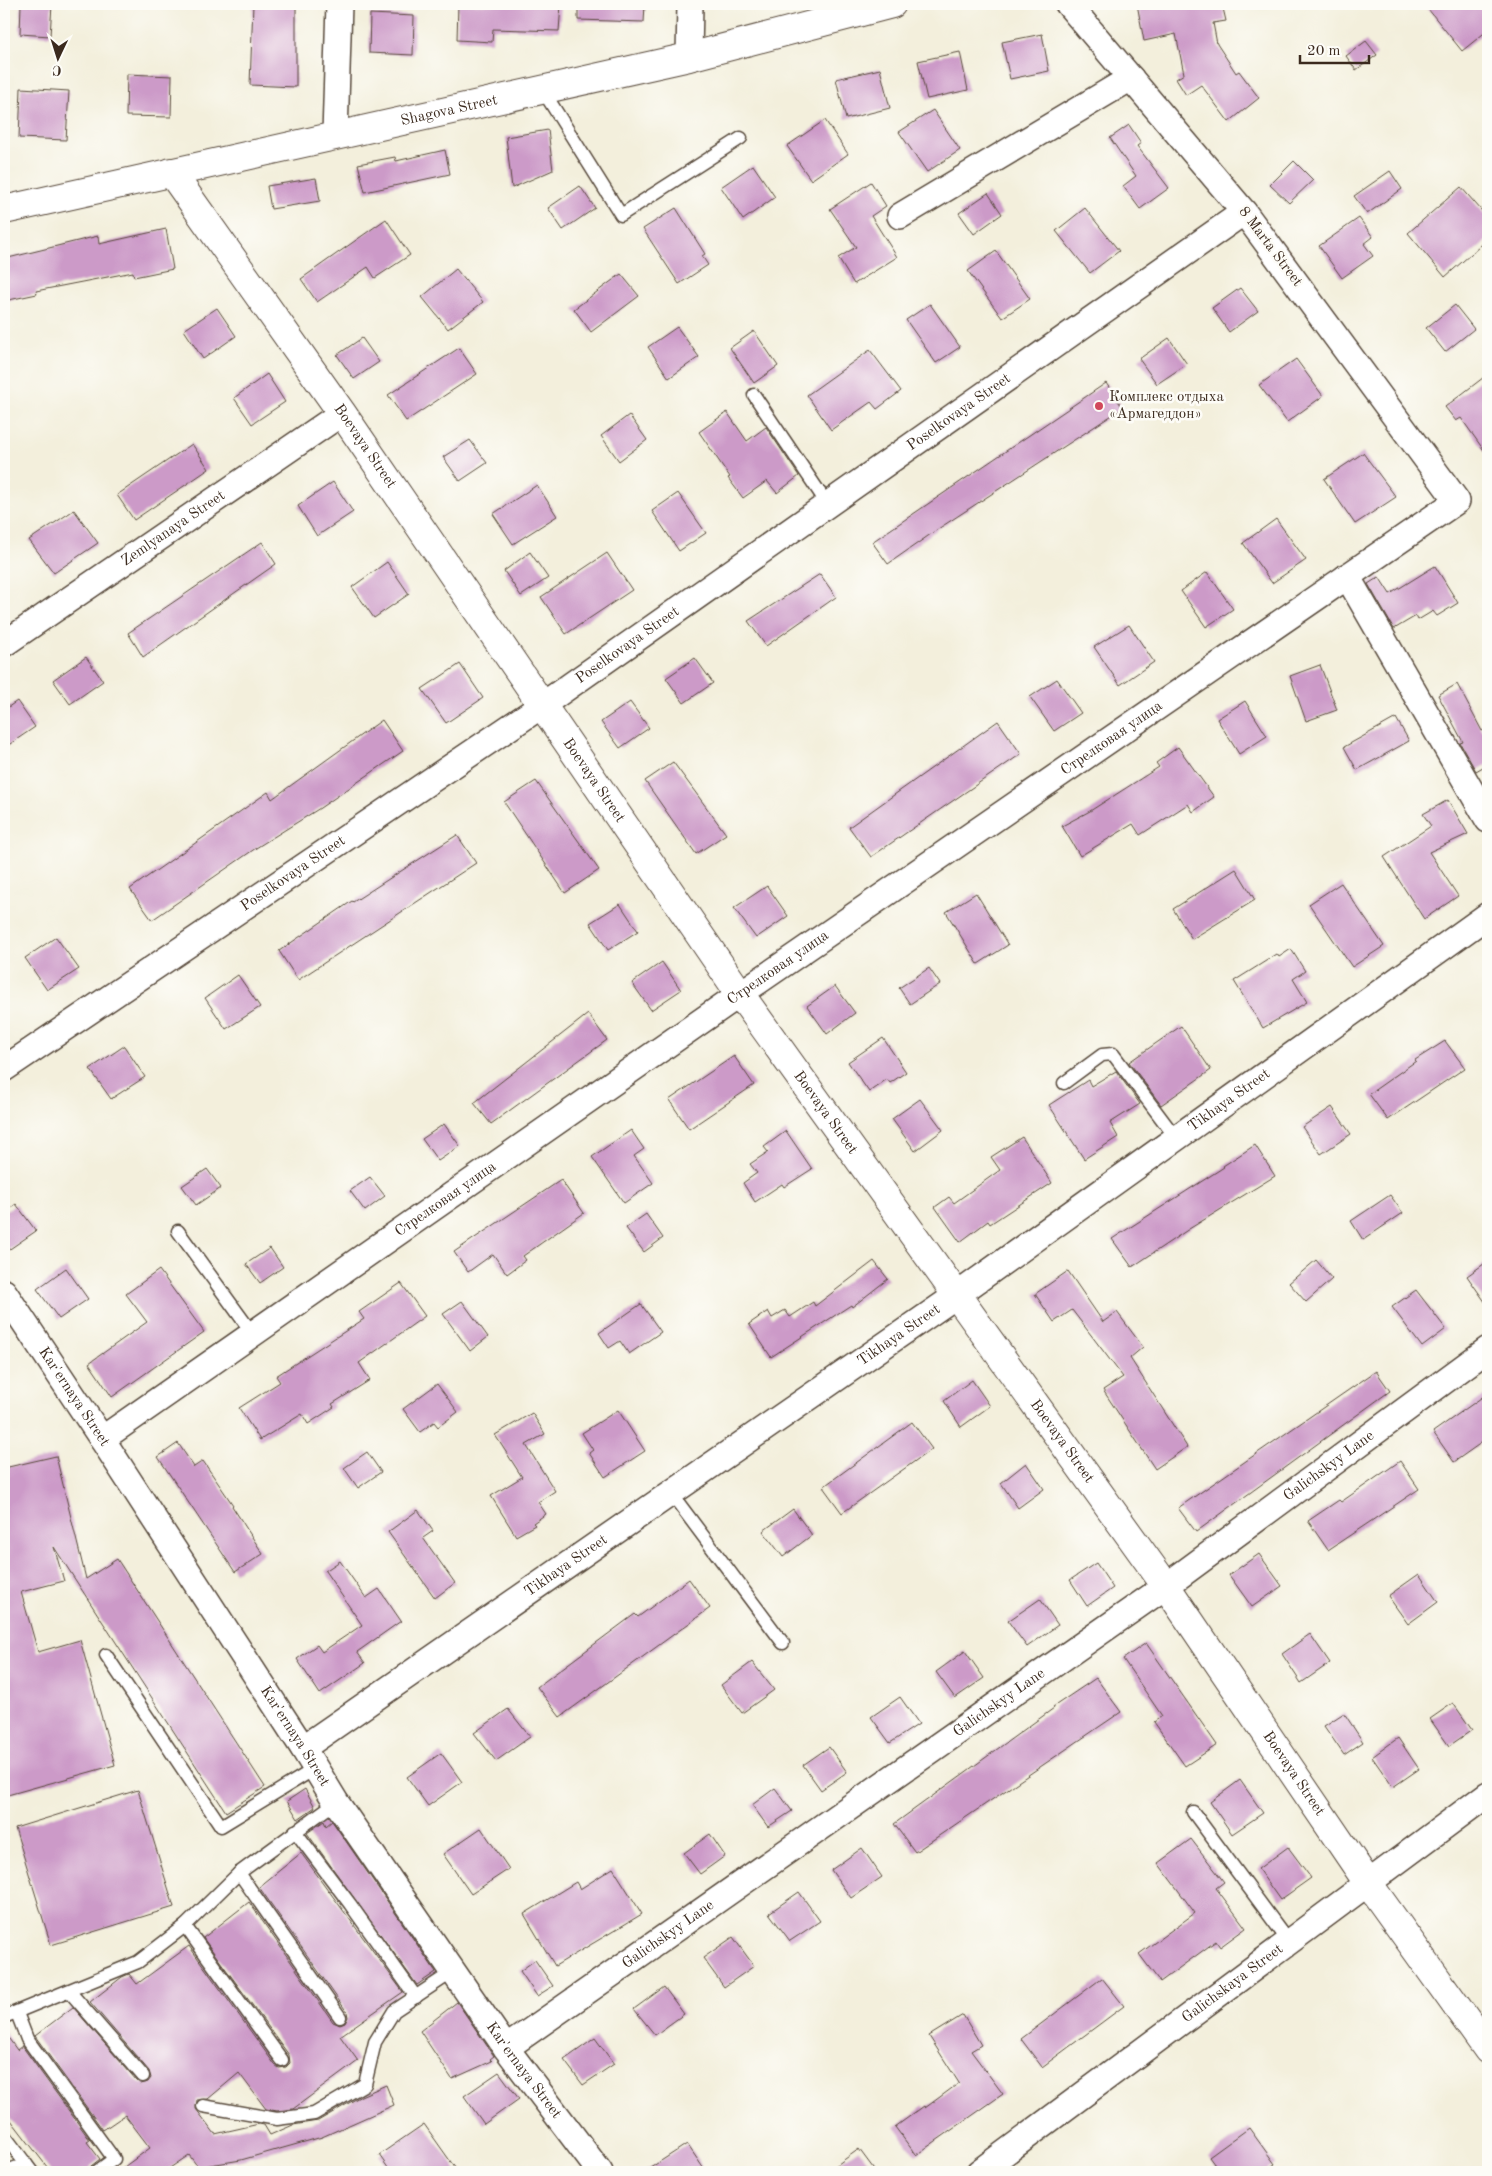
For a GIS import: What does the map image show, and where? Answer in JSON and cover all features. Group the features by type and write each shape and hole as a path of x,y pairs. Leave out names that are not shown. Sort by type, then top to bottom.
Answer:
{"street":[{"path":"335,135 339,4"},
{"path":"689,57 690,4"},
{"name":"Shagova Street","path":"4,210 689,57 892,4"},
{"name":"8 Marta Street","path":"1068,4 1244,212 1457,501"},
{"path":"900,216 1131,78"},
{"name":"Boevaya Street","path":"171,172 342,413 740,994 1166,1586 1368,1883 1488,2050"},
{"name":"Poselkovaya Street","path":"4,1069 542,706 1244,212"},
{"name":"Zemlyanaya Street","path":"4,644 342,413"},
{"name":"Стрелковая улица","path":"102,1439 740,994 1457,501"},
{"path":"1347,576 1488,820"},
{"name":"Tikhaya Street","path":"309,1758 671,1493 957,1295 1488,915"},
{"name":"Kar'ernaya Street","path":"4,1292 102,1439 336,1802 454,1970 506,2048 600,2172"},
{"name":"Galichskyy Lane","path":"506,2048 1166,1586 1488,1349"},
{"name":"Galichskaya Street","path":"979,2172 1488,1794"}],"lane":[{"path":"542,89 621,216 741,138"},
{"path":"754,395 828,505"},
{"path":"1064,1083 1102,1055 1113,1054 1176,1138"},
{"path":"178,1231 253,1334"},
{"path":"671,1493 783,1643"},
{"path":"106,1655 222,1826 309,1758"},
{"path":"4,2017 138,1962 185,1926 238,1873 336,1802"},
{"path":"1193,1812 1288,1942"},
{"path":"295,1831 416,1997"},
{"path":"238,1873 340,2017"},
{"path":"185,1926 282,2060"},
{"path":"203,2106 277,2119 314,2114 366,2084 374,2042 394,2011 454,1970"},
{"path":"69,1991 143,2076"},
{"path":"17,2013 27,2039 114,2159 96,2172"},
{"path":"4,2135 29,2168 4,2172"}],"building":[{"path":"21,4 52,4 50,36 20,34"},
{"path":"253,4 296,4 296,87 250,85"},
{"path":"458,4 561,4 559,31 493,29 492,42 457,40"},
{"path":"578,4 645,4 644,22 578,20"},
{"path":"1137,4 1222,4 1226,21 1213,23 1217,44 1236,73 1239,71 1259,98 1229,122 1201,85 1186,95 1176,79 1184,74 1176,34 1144,41"},
{"path":"1424,4 1488,4 1488,30 1462,51"},
{"path":"370,14 414,16 413,55 369,53"},
{"path":"1042,34 1049,71 1010,79 1002,42"},
{"path":"1366,41 1377,55 1356,70 1346,56"},
{"path":"960,52 968,90 927,99 918,61"},
{"path":"880,69 890,108 846,119 836,79"},
{"path":"127,74 172,76 171,117 126,116"},
{"path":"21,88 69,91 66,140 19,138"},
{"path":"933,110 960,150 927,172 899,132"},
{"path":"825,120 848,154 811,180 787,146"},
{"path":"1129,125 1141,143 1137,146 1169,188 1140,209 1123,186 1136,176 1110,138"},
{"path":"548,130 553,170 512,188 506,137"},
{"path":"445,150 450,174 365,192 358,164 395,157 396,161"},
{"path":"1294,161 1313,180 1289,203 1270,185"},
{"path":"753,165 775,197 743,220 721,187"},
{"path":"1390,171 1402,189 1367,214 1354,196"},
{"path":"316,178 320,201 271,209 267,186"},
{"path":"871,182 886,206 871,216 897,257 854,284 838,258 856,247 830,209"},
{"path":"580,186 595,208 563,230 548,208"},
{"path":"1461,187 1488,218 1488,239 1445,277 1408,233"},
{"path":"988,193 1002,214 974,234 959,213"},
{"path":"676,208 705,254 702,256 708,265 679,284 643,229"},
{"path":"1085,208 1119,251 1090,273 1056,231"},
{"path":"1359,218 1373,237 1364,244 1373,256 1342,278 1319,246"},
{"path":"386,219 410,255 375,278 368,267 317,302 301,279"},
{"path":"166,229 173,269 134,277 133,272 36,291 37,294 4,301 4,259 98,236 99,244"},
{"path":"996,251 1030,299 1002,318 968,271"},
{"path":"456,269 483,302 448,329 422,297"},
{"path":"621,274 639,296 591,332 574,309"},
{"path":"1240,288 1258,311 1229,332 1212,308"},
{"path":"930,304 960,347 936,363 906,320"},
{"path":"1455,305 1474,329 1445,352 1426,328"},
{"path":"217,308 236,336 203,359 184,330"},
{"path":"677,327 699,357 669,378 648,347"},
{"path":"754,331 778,366 754,383 730,348"},
{"path":"362,338 379,362 354,379 337,355"},
{"path":"1169,338 1187,364 1157,384 1139,359"},
{"path":"459,348 477,374 406,421 388,395"},
{"path":"870,350 901,391 877,409 871,402 831,430 807,395"},
{"path":"1296,359 1323,396 1287,422 1259,385"},
{"path":"267,374 285,402 252,424 234,398"},
{"path":"1488,374 1488,456 1461,418 1456,421 1445,407"},
{"path":"1106,383 1123,408 938,529 888,564 872,542"},
{"path":"727,412 747,441 766,427 799,476 777,493 767,481 743,498 699,432"},
{"path":"629,415 647,440 619,461 601,436"},
{"path":"470,440 487,463 460,481 443,457"},
{"path":"192,444 209,469 134,520 117,495"},
{"path":"1363,453 1396,497 1355,524 1324,479"},
{"path":"333,482 353,512 317,536 298,506"},
{"path":"537,485 557,516 513,544 493,514"},
{"path":"678,493 706,533 679,551 652,511"},
{"path":"74,510 98,543 54,573 29,540"},
{"path":"1276,519 1306,560 1272,583 1243,543"},
{"path":"262,542 276,564 143,657 128,633"},
{"path":"530,552 548,578 521,596 504,571"},
{"path":"607,553 632,590 566,634 541,597"},
{"path":"387,562 409,594 374,618 352,587"},
{"path":"1435,566 1458,603 1437,616 1433,611 1418,620 1416,616 1394,629 1368,584 1379,577 1390,594"},
{"path":"1207,572 1233,609 1206,627 1181,591"},
{"path":"820,574 836,597 766,646 748,621"},
{"path":"1129,625 1154,662 1120,685 1094,647"},
{"path":"86,657 103,681 70,704 53,680"},
{"path":"695,658 713,683 684,703 666,678"},
{"path":"460,664 483,698 446,723 422,689"},
{"path":"1320,665 1337,710 1306,721 1290,676"},
{"path":"1057,679 1081,713 1054,731 1030,697"},
{"path":"1457,684 1482,731 1488,728 1488,764 1476,771 1460,743 1463,742 1438,695"},
{"path":"17,701 35,727 4,748 4,710"},
{"path":"1245,701 1267,736 1239,754 1217,719"},
{"path":"630,702 649,728 620,748 601,722"},
{"path":"1396,718 1409,741 1357,770 1344,747"},
{"path":"382,720 403,751 320,808 256,848 152,920 130,889 268,792 272,799"},
{"path":"998,721 1021,754 871,857 849,827"},
{"path":"1178,747 1214,797 1193,812 1188,804 1140,835 1133,824 1080,856 1062,826 1090,811 1159,767 1156,763"},
{"path":"673,762 726,834 696,854 645,781"},
{"path":"536,781 599,870 565,893 504,802"},
{"path":"1448,800 1468,834 1429,852 1458,896 1424,919 1384,857 1431,826 1423,814"},
{"path":"457,835 476,863 298,980 279,951 352,901"},
{"path":"1236,869 1255,900 1192,939 1173,909"},
{"path":"1341,883 1384,946 1352,967 1309,904"},
{"path":"767,886 788,916 756,938 734,908"},
{"path":"976,893 1008,945 978,964 946,912"},
{"path":"620,904 638,931 608,950 590,923"},
{"path":"56,937 79,969 47,990 25,958"},
{"path":"1291,949 1305,971 1293,979 1307,1002 1263,1028 1234,981 1277,954 1279,957"},
{"path":"662,962 681,990 651,1010 632,983"},
{"path":"929,968 940,984 910,1004 899,988"},
{"path":"238,975 260,1007 226,1029 205,998"},
{"path":"835,986 855,1013 827,1034 807,1006"},
{"path":"588,1014 607,1040 491,1124 474,1103"},
{"path":"1181,1026 1211,1070 1161,1105 1129,1062"},
{"path":"883,1038 906,1072 890,1083 887,1079 869,1092 848,1062"},
{"path":"1445,1041 1465,1068 1388,1120 1369,1094 1415,1060"},
{"path":"124,1046 145,1077 111,1099 90,1069"},
{"path":"734,1056 754,1085 689,1129 669,1100"},
{"path":"1116,1071 1140,1104 1110,1123 1118,1137 1084,1159 1049,1105 1088,1080 1091,1086"},
{"path":"920,1099 943,1130 915,1151 892,1119"},
{"path":"1332,1107 1351,1134 1321,1154 1302,1127"},
{"path":"444,1124 460,1146 438,1161 422,1139"},
{"path":"631,1130 644,1149 634,1156 653,1183 624,1203 592,1157"},
{"path":"786,1131 812,1169 784,1187 782,1184 755,1202 743,1183 757,1173 750,1164 768,1152 764,1147"},
{"path":"1022,1137 1052,1183 990,1224 988,1221 960,1242 935,1207 949,1197 954,1203 1000,1170 991,1157"},
{"path":"1255,1145 1275,1176 1132,1267 1112,1239"},
{"path":"207,1169 221,1188 196,1205 182,1186"},
{"path":"370,1177 385,1196 365,1211 350,1191"},
{"path":"561,1180 584,1213 523,1256 526,1260 507,1274 493,1254 468,1272 454,1252"},
{"path":"1390,1195 1403,1213 1363,1240 1351,1221"},
{"path":"16,1204 36,1231 4,1253 4,1213"},
{"path":"646,1214 663,1238 644,1252 626,1228"},
{"path":"270,1248 283,1267 260,1283 246,1264"},
{"path":"1316,1260 1332,1279 1306,1302 1289,1283"},
{"path":"874,1261 888,1279 852,1307 851,1305 771,1357 749,1324 768,1311 772,1318 785,1310 790,1317 813,1302 815,1306"},
{"path":"1488,1261 1488,1306 1467,1276"},
{"path":"66,1268 88,1299 59,1319 37,1289"},
{"path":"159,1270 204,1332 112,1397 89,1363 147,1322 126,1294"},
{"path":"1068,1271 1103,1322 1117,1312 1143,1347 1130,1358 1187,1447 1155,1469 1103,1390 1123,1377 1072,1310 1054,1322 1035,1294"},
{"path":"401,1283 425,1316 359,1363 370,1380 332,1404 334,1407 308,1424 302,1414 260,1440 239,1408 280,1382 276,1376 364,1319 359,1312"},
{"path":"1416,1290 1446,1329 1422,1347 1392,1307"},
{"path":"462,1301 488,1337 470,1351 443,1314"},
{"path":"641,1304 661,1332 629,1354 620,1341 609,1348 599,1333"},
{"path":"1376,1371 1390,1391 1196,1532 1178,1508"},
{"path":"972,1380 990,1406 961,1427 944,1401"},
{"path":"437,1384 458,1412 438,1427 434,1422 420,1432 403,1409"},
{"path":"1488,1393 1488,1438 1454,1462 1433,1432"},
{"path":"618,1410 645,1451 605,1477 589,1453 593,1450 582,1433"},
{"path":"532,1413 545,1434 526,1445 555,1491 538,1502 546,1514 533,1523 535,1525 516,1536 491,1496 522,1477 495,1435"},
{"path":"912,1422 932,1449 842,1513 823,1487"},
{"path":"178,1443 194,1467 203,1461 263,1554 235,1572 158,1457"},
{"path":"367,1452 381,1472 358,1488 344,1468"},
{"path":"56,1456 86,1579 117,1559 265,1787 226,1812 54,1547 64,1581 21,1592 38,1652 80,1640 115,1765 4,1796 4,1468"},
{"path":"1400,1461 1419,1489 1328,1550 1308,1521 1339,1500 1341,1502"},
{"path":"1026,1463 1044,1489 1018,1508 1001,1483"},
{"path":"793,1509 812,1535 783,1557 763,1531"},
{"path":"418,1510 433,1531 423,1538 455,1583 435,1598 388,1532"},
{"path":"1259,1554 1282,1586 1252,1607 1229,1575"},
{"path":"340,1561 366,1598 379,1589 401,1621 357,1652 365,1663 320,1694 297,1659 317,1645 322,1652 362,1625 325,1571"},
{"path":"1096,1563 1113,1588 1087,1606 1070,1580"},
{"path":"1419,1574 1438,1602 1408,1624 1388,1596"},
{"path":"689,1579 710,1608 560,1717 537,1687 635,1614 638,1617"},
{"path":"1040,1599 1058,1625 1027,1647 1008,1621"},
{"path":"1310,1634 1330,1663 1301,1683 1282,1654"},
{"path":"1146,1643 1217,1745 1185,1766 1154,1722 1162,1716 1123,1659"},
{"path":"965,1651 984,1678 955,1698 936,1672"},
{"path":"752,1662 774,1690 742,1713 721,1685"},
{"path":"1096,1678 1121,1712 915,1852 894,1824 1053,1707"},
{"path":"900,1697 919,1724 890,1743 871,1717"},
{"path":"1453,1703 1472,1730 1449,1746 1430,1719"},
{"path":"508,1709 530,1737 496,1761 474,1733"},
{"path":"1344,1713 1363,1742 1344,1755 1324,1726"},
{"path":"1398,1738 1419,1769 1393,1787 1372,1757"},
{"path":"829,1747 847,1772 821,1790 803,1765"},
{"path":"441,1753 462,1782 428,1806 407,1777"},
{"path":"1240,1780 1263,1813 1232,1834 1210,1802"},
{"path":"775,1788 792,1811 768,1827 752,1805"},
{"path":"305,1789 315,1807 298,1819 287,1801"},
{"path":"138,1790 174,1907 51,1945 15,1828"},
{"path":"324,1821 326,1826 332,1821 436,1972 417,1985 307,1833"},
{"path":"481,1828 509,1869 471,1894 443,1854"},
{"path":"710,1834 725,1856 700,1874 684,1853"},
{"path":"1191,1839 1224,1882 1216,1888 1246,1928 1220,1947 1216,1941 1160,1982 1139,1954 1195,1913 1158,1863"},
{"path":"1288,1847 1311,1878 1280,1900 1258,1869"},
{"path":"862,1848 882,1877 851,1898 831,1870"},
{"path":"301,1853 403,1992 340,2036 358,2061 293,2109 277,2111 266,2109 239,2073 208,2099 197,2100 196,2109 215,2134 259,2124 264,2125 270,2135 293,2125 318,2121 361,2096 386,2085 394,2105 322,2137 241,2160 198,2167 189,2155 164,2172 117,2172 150,2148 125,2115 103,2130 35,2036 73,2007 137,2081 141,2084 148,2082 151,2078 149,2071 90,2002 122,1977 129,1974 137,1984 189,1946 275,2065 279,2068 286,2067 290,2063 289,2055 203,1938 249,1902 333,2022 340,2025 345,2023 348,2017 347,2012 259,1887"},
{"path":"613,1868 642,1914 555,1966 524,1914 576,1882 580,1889"},
{"path":"799,1892 820,1921 790,1941 769,1913"},
{"path":"733,1937 754,1966 724,1987 703,1958"},
{"path":"535,1960 553,1986 537,1996 520,1971"},
{"path":"1102,1978 1124,2006 1042,2067 1021,2039"},
{"path":"664,1987 684,2014 655,2035 634,2009"},
{"path":"457,2002 494,2056 490,2059 492,2061 452,2079 420,2031"},
{"path":"963,2015 981,2045 971,2051 1003,2094 916,2155 895,2127 959,2083 929,2036"},
{"path":"4,2032 17,2050 22,2046 90,2140 87,2142 100,2159 91,2166 88,2172 51,2172 4,2111"},
{"path":"595,2038 614,2064 583,2085 564,2060"},
{"path":"499,2072 519,2099 484,2124 464,2096"},
{"path":"424,2124 458,2172 391,2172 379,2155"},
{"path":"1249,2128 1275,2164 1263,2172 1220,2172 1209,2157"},
{"path":"687,2144 706,2172 644,2172"},
{"path":"859,2149 876,2172 827,2172"}],"place":[{"name":"Комплекс отдыха «Армагеддон»","path":"1099,406"}]}
